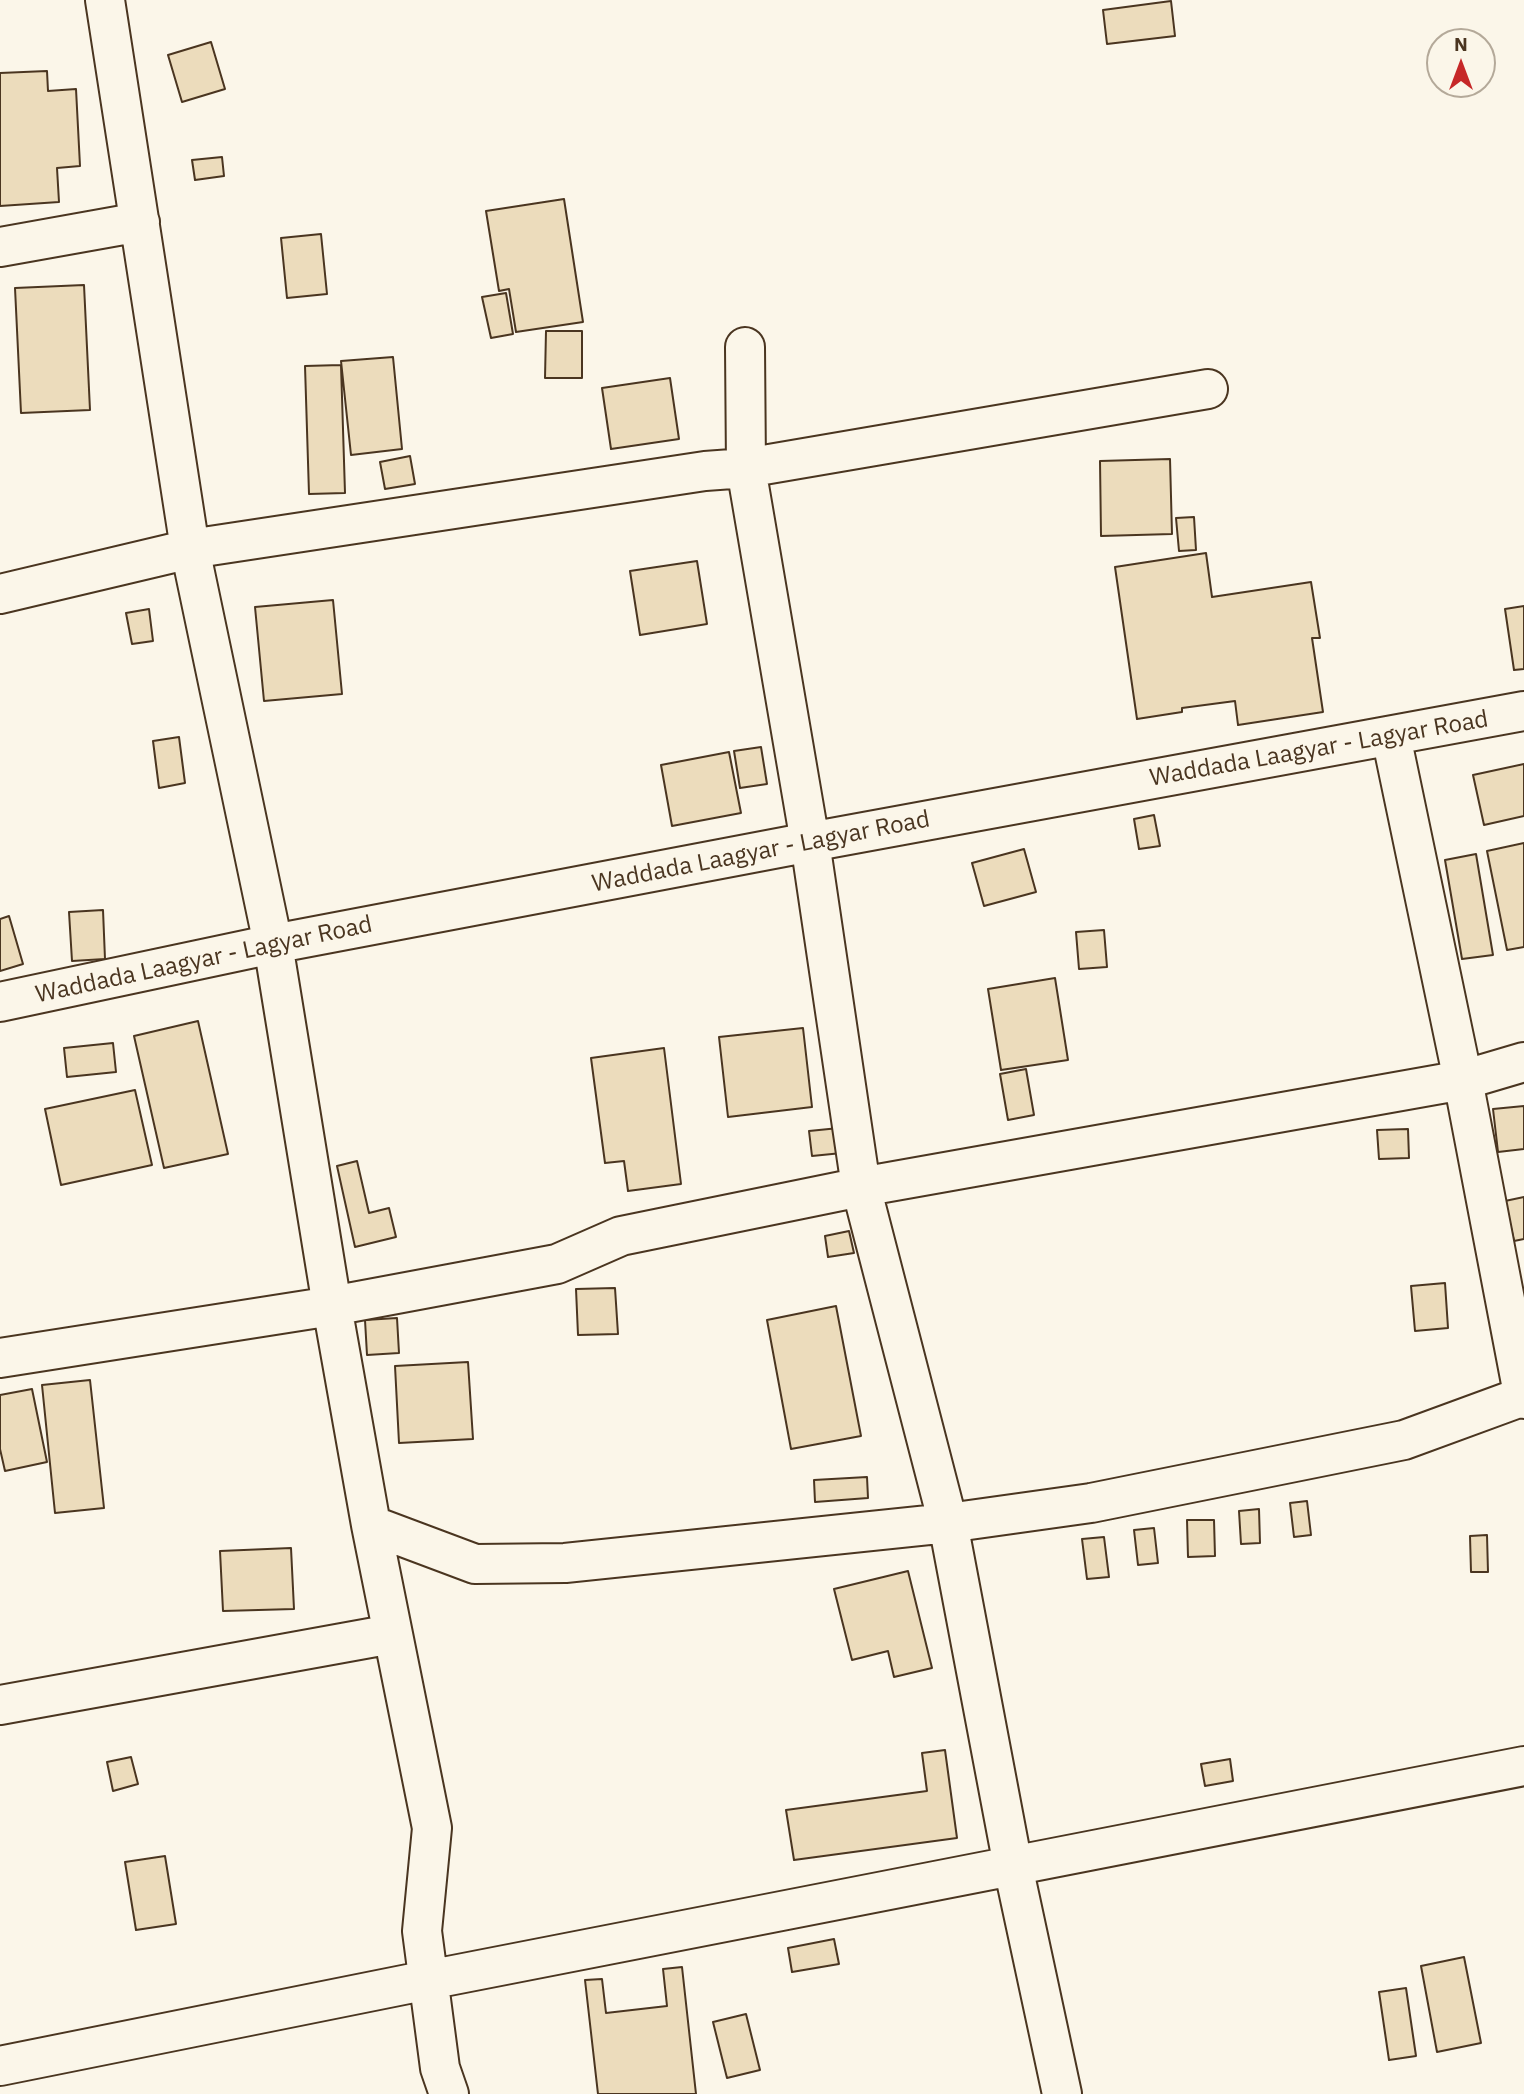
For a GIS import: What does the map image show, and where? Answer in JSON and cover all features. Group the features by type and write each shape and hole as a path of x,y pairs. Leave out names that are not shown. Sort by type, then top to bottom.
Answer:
{"street":[{"path":"105,0 190,550 273,944 371,1525 432,1828 422,1931 440,2068 449,2094"},
{"path":"0,247 140,222"},
{"path":"745,347 746,468 810,842 862,1187 948,1523 1013,1866 1062,2094"},
{"path":"0,594 190,550 705,471 746,468 1208,389"},
{"name":"Waddada Laagyar - Lagyar Road","path":"0,1002 273,944 1524,711"},
{"path":"371,1525 475,1564 565,1563 948,1523 1091,1503 1404,1440 1524,1397 1463,1080 1391,736"},
{"path":"0,1358 332,1306 557,1264 621,1236 862,1187 1463,1080 1524,1062"},
{"path":"0,1705 392,1634"},
{"path":"0,2066 1524,1766"}],"building":[{"path":"1171,1 1175,36 1107,44 1103,10"},
{"path":"211,42 225,89 182,102 168,55"},
{"path":"47,71 48,91 76,89 80,166 57,168 59,202 0,206 0,73"},
{"path":"222,157 224,176 195,180 192,160"},
{"path":"564,199 583,322 516,332 509,289 499,291 486,211"},
{"path":"321,234 327,294 287,298 281,238"},
{"path":"84,285 90,410 21,413 15,288"},
{"path":"506,293 513,334 491,338 482,297"},
{"path":"546,331 582,331 582,378 545,378"},
{"path":"393,357 402,449 351,455 341,361"},
{"path":"341,365 345,493 309,494 305,366"},
{"path":"670,378 679,439 611,449 602,388"},
{"path":"410,456 415,484 385,489 380,462"},
{"path":"1170,459 1172,534 1101,536 1100,461"},
{"path":"1194,517 1196,550 1179,551 1176,518"},
{"path":"1206,553 1212,597 1311,582 1320,638 1312,638 1323,712 1238,725 1235,701 1182,708 1182,712 1137,719 1115,567"},
{"path":"697,561 707,624 640,635 630,571"},
{"path":"333,600 342,694 264,701 255,607"},
{"path":"1524,606 1524,669 1514,670 1505,609"},
{"path":"149,609 153,641 132,644 126,613"},
{"path":"179,737 185,783 159,788 153,741"},
{"path":"761,747 767,784 740,788 734,751"},
{"path":"729,752 741,813 672,826 661,765"},
{"path":"1524,764 1524,816 1484,825 1473,775"},
{"path":"1154,815 1160,846 1139,849 1134,819"},
{"path":"1524,843 1524,947 1507,950 1487,851"},
{"path":"1024,849 1036,892 984,906 972,863"},
{"path":"1476,854 1493,955 1462,959 1445,860"},
{"path":"103,910 105,959 72,961 69,912"},
{"path":"9,916 23,964 0,971 0,919"},
{"path":"1104,930 1107,967 1079,969 1076,932"},
{"path":"1055,978 1068,1060 1001,1070 988,989"},
{"path":"198,1021 228,1154 164,1168 134,1036"},
{"path":"803,1028 812,1107 728,1117 719,1037"},
{"path":"113,1043 116,1072 67,1077 64,1048"},
{"path":"664,1048 681,1184 628,1191 624,1161 605,1163 591,1058"},
{"path":"1026,1069 1034,1115 1008,1120 1000,1074"},
{"path":"135,1090 152,1165 61,1185 45,1109"},
{"path":"1524,1106 1524,1149 1498,1152 1493,1109"},
{"path":"839,1128 842,1153 812,1156 809,1131"},
{"path":"1408,1129 1409,1158 1379,1159 1377,1130"},
{"path":"357,1161 369,1213 389,1208 396,1237 355,1247 337,1166"},
{"path":"1524,1197 1524,1239 1514,1241 1505,1201"},
{"path":"849,1231 854,1253 828,1257 825,1236"},
{"path":"1445,1283 1448,1328 1415,1331 1411,1286"},
{"path":"615,1288 618,1334 578,1335 576,1289"},
{"path":"836,1306 861,1436 791,1449 767,1320"},
{"path":"397,1318 399,1353 367,1355 365,1320"},
{"path":"468,1362 473,1439 399,1443 395,1366"},
{"path":"90,1380 104,1508 55,1513 42,1385"},
{"path":"32,1389 47,1462 5,1471 0,1449 0,1395"},
{"path":"867,1477 868,1498 815,1502 814,1480"},
{"path":"1307,1501 1311,1535 1294,1537 1290,1503"},
{"path":"1259,1509 1260,1543 1241,1544 1239,1511"},
{"path":"1187,1520 1214,1520 1215,1556 1188,1557"},
{"path":"1154,1528 1158,1563 1138,1565 1134,1530"},
{"path":"1487,1535 1488,1572 1471,1572 1470,1536"},
{"path":"1104,1537 1109,1577 1087,1579 1082,1539"},
{"path":"291,1548 294,1609 223,1611 220,1551"},
{"path":"908,1571 932,1668 894,1677 888,1651 852,1660 834,1589"},
{"path":"945,1750 957,1838 794,1860 786,1810 927,1791 922,1753"},
{"path":"131,1757 138,1784 113,1791 107,1762"},
{"path":"1230,1759 1233,1781 1205,1786 1201,1764"},
{"path":"165,1856 176,1924 136,1930 125,1862"},
{"path":"834,1939 839,1964 792,1972 788,1948"},
{"path":"1464,1957 1481,2043 1437,2052 1421,1966"},
{"path":"682,1967 696,2094 598,2094 585,1980 602,1979 606,2013 667,2006 663,1969"},
{"path":"1406,1988 1416,2056 1389,2060 1379,1992"},
{"path":"746,2014 760,2070 727,2078 713,2022"}]}
